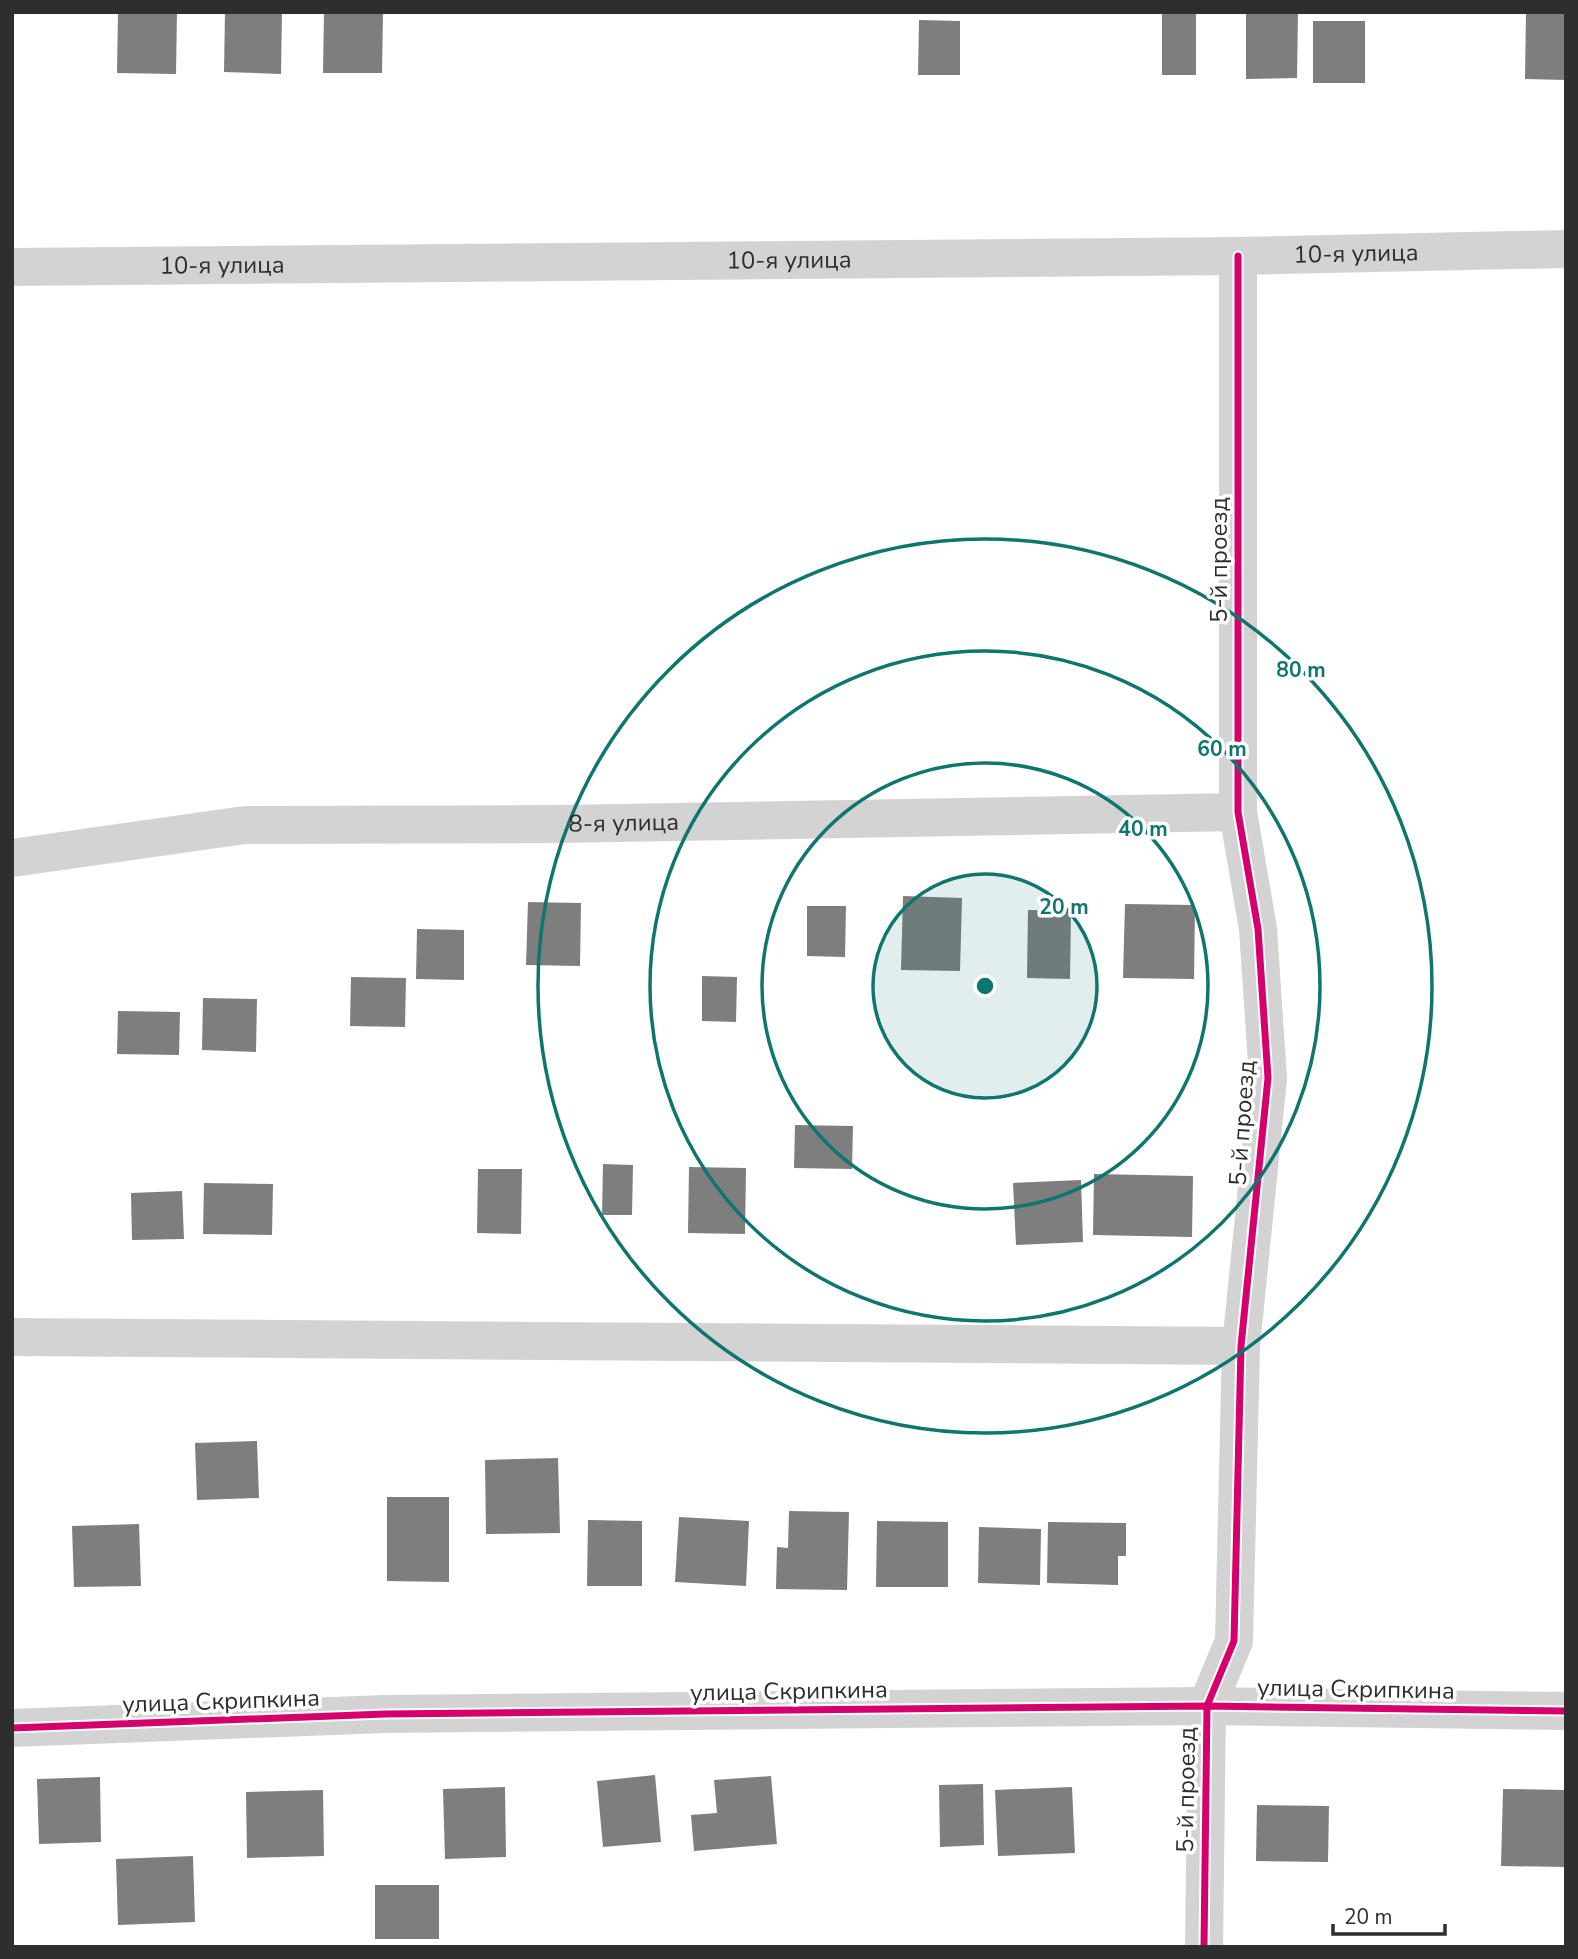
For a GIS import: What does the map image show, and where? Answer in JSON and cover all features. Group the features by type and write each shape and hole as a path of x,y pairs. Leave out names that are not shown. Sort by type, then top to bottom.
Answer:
{"street":[{"name":"10-я улица","path":"12,267 1238,256 1566,249"},
{"name":"5-й проезд","path":"1204,1947 1207,1706 1234,1641 1241,1346 1268,1078 1258,929 1238,812 1238,256"},
{"name":"8-я улица","path":"12,858 246,825 573,824 1238,812"},
{"path":"12,1337 1241,1346"},
{"name":"улица Скрипкина","path":"12,1728 385,1714 1207,1706 1566,1711"}],"building":[{"path":"118,12 177,12 176,74 117,73"},
{"path":"225,12 282,12 281,74 224,72"},
{"path":"324,12 383,12 382,73 323,73"},
{"path":"1246,12 1298,12 1297,78 1246,79"},
{"path":"1526,12 1566,12 1566,80 1525,79"},
{"path":"1162,14 1196,14 1196,75 1162,75"},
{"path":"919,20 960,21 960,75 918,75"},
{"path":"1313,21 1365,21 1365,83 1313,83"},
{"path":"903,896 962,898 960,971 901,970"},
{"path":"528,902 581,903 580,966 526,965"},
{"path":"1125,904 1195,905 1194,979 1123,978"},
{"path":"807,906 846,906 845,957 807,956"},
{"path":"1028,910 1071,911 1070,979 1027,978"},
{"path":"417,929 464,930 464,980 416,979"},
{"path":"702,976 737,977 736,1022 702,1021"},
{"path":"351,977 406,978 405,1027 350,1026"},
{"path":"203,998 257,999 256,1052 202,1050"},
{"path":"118,1011 180,1012 179,1055 117,1054"},
{"path":"795,1125 853,1126 852,1169 794,1168"},
{"path":"603,1164 633,1165 632,1215 602,1215"},
{"path":"689,1167 746,1168 745,1234 688,1233"},
{"path":"478,1169 522,1169 521,1234 477,1233"},
{"path":"1094,1174 1193,1176 1192,1237 1093,1235"},
{"path":"1081,1180 1083,1242 1016,1245 1013,1183"},
{"path":"204,1183 273,1184 272,1235 203,1234"},
{"path":"182,1191 184,1239 132,1240 131,1193"},
{"path":"257,1441 259,1498 197,1500 195,1443"},
{"path":"558,1458 560,1533 486,1534 485,1460"},
{"path":"387,1497 449,1497 449,1582 387,1581"},
{"path":"789,1511 849,1512 847,1590 776,1589 777,1547 788,1548"},
{"path":"679,1517 749,1521 746,1586 675,1582"},
{"path":"588,1520 642,1521 642,1586 587,1586"},
{"path":"877,1521 948,1522 948,1587 876,1587"},
{"path":"1048,1522 1126,1523 1126,1556 1118,1556 1118,1585 1047,1583"},
{"path":"139,1524 141,1586 74,1587 72,1526"},
{"path":"979,1527 1041,1529 1040,1585 978,1583"},
{"path":"655,1775 661,1842 603,1847 597,1781"},
{"path":"771,1776 777,1844 694,1851 691,1815 717,1813 714,1780"},
{"path":"100,1777 101,1842 39,1844 37,1779"},
{"path":"983,1784 984,1845 940,1847 939,1785"},
{"path":"505,1787 506,1857 445,1859 443,1789"},
{"path":"1072,1787 1075,1853 998,1856 995,1790"},
{"path":"1503,1789 1566,1790 1566,1867 1501,1866"},
{"path":"323,1790 324,1856 247,1858 246,1792"},
{"path":"1257,1805 1329,1806 1328,1862 1256,1861"},
{"path":"193,1856 195,1922 118,1925 116,1859"},
{"path":"375,1885 439,1885 439,1939 375,1939"}],"cycle path":[{"path":"1204,1947 1207,1706 1234,1641 1241,1346 1268,1078 1258,929 1238,812 1238,256"},
{"path":"12,1728 385,1714 1207,1706 1566,1711"}]}
